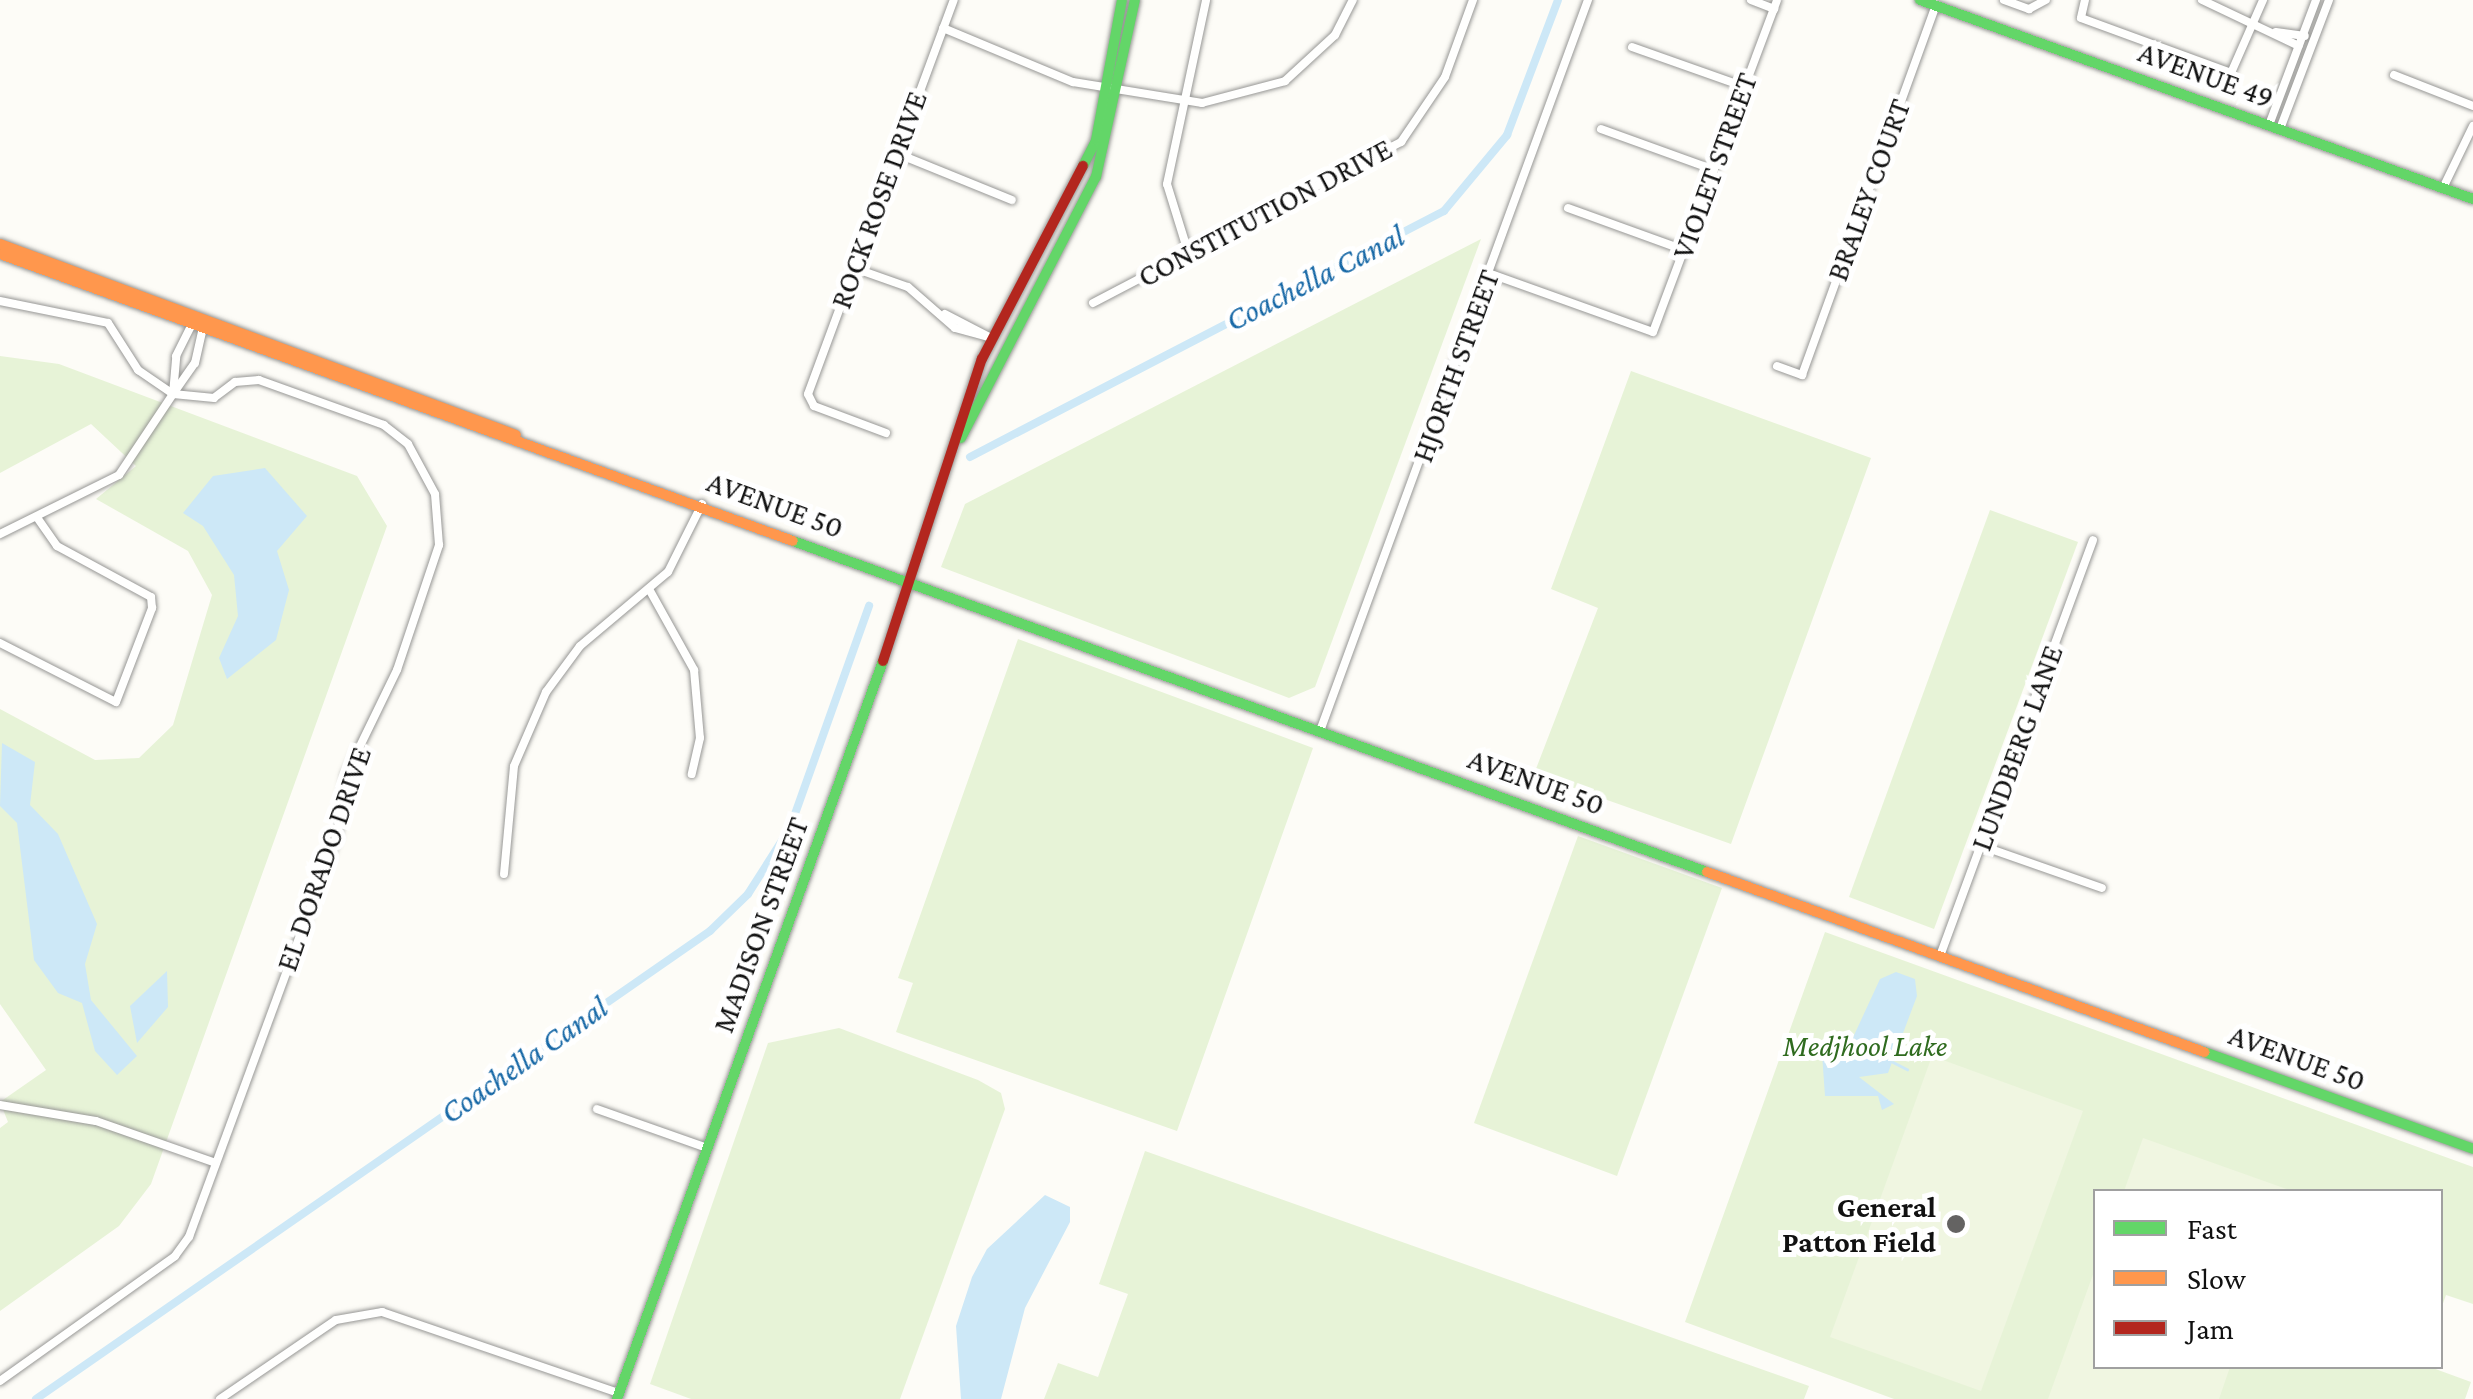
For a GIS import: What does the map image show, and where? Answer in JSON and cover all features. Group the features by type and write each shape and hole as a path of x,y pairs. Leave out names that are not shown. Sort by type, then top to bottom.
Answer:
{"main road":[{"name":"MADISON STREET","path":"618,1396 910,580 990,338 1081,179 1114,90 1122,0"},
{"name":"MADISON STREET","path":"947,466 1090,193 1135,0"},
{"name":"AVENUE 49","path":"1920,0 2473,199"},
{"name":"AVENUE 50","path":"0,244 199,322"},
{"name":"AVENUE 50","path":"0,254 199,322 2473,1148"}],"street":[{"name":"ROCK ROSE DRIVE","path":"886,434 808,401 954,0"},
{"path":"1189,254 1167,198 1206,0"},
{"path":"942,28 1114,90 1184,100 1234,101 1286,81 1335,35 1353,0"},
{"name":"CONSTITUTION DRIVE","path":"1092,303 1401,142 1444,77 1474,0"},
{"name":"HJORTH STREET","path":"1320,731 1491,274 1588,0"},
{"path":"1751,0 1776,4"},
{"path":"2004,0 2043,3"},
{"path":"2085,0 2082,18 2231,73 2263,0"},
{"path":"2202,0 2303,48"},
{"path":"2308,37 2316,0"},
{"path":"2274,127 2303,48 2328,0"},
{"name":"VIOLET STREET","path":"1491,274 1653,332 1776,4"},
{"name":"BRALEY COURT","path":"1776,366 1802,375 1936,6"},
{"path":"2276,32 2308,37"},
{"path":"1632,47 1745,87"},
{"path":"2394,76 2473,106"},
{"path":"2443,188 2473,126"},
{"path":"1601,128 1714,170"},
{"path":"896,153 1012,200"},
{"path":"1568,208 1684,250"},
{"path":"854,268 908,287 966,334 990,338"},
{"path":"0,301 108,323 138,370 170,392"},
{"path":"945,314 972,321 990,338"},
{"path":"966,334 972,321"},
{"path":"170,392 176,356 199,322"},
{"path":"0,534 120,474 170,392 195,362 199,322"},
{"name":"EL DORADO DRIVE","path":"0,1381 175,1256 216,1163 337,835 346,775 402,653 441,521 422,466 384,425 258,380 235,382 214,398 170,392"},
{"path":"504,874 509,791 532,721 580,646 649,590 680,558 702,504"},
{"path":"0,643 108,704 124,696 151,597 57,546 37,517"},
{"name":"LUNDBERG LANE","path":"1940,956 2093,540"},
{"path":"649,590 694,670 700,738 692,774"},
{"path":"1982,846 2102,888"},
{"path":"0,1105 96,1120 216,1163"},
{"path":"598,1109 707,1148"},
{"path":"220,1399 336,1320 382,1312 618,1396"}],"green space":[{"path":"1481,239 1315,687 1289,698 941,567 965,504"},
{"path":"0,356 59,364 357,476 387,526 151,1184 119,1226 0,1311 0,1128 8,1122 0,1102 46,1070 0,1004 0,709 95,760 139,758 173,725 212,595 188,551 96,499 136,466 91,424 0,473"},
{"path":"1631,371 1871,458 1731,844 1534,774 1598,608 1551,589"},
{"path":"1990,510 2078,542 1934,929 1849,897"},
{"path":"1018,639 1313,748 1177,1131 896,1032 913,983 898,978"},
{"path":"1578,836 1722,888 1617,1176 1474,1123"},
{"name":"Medjhool Lake","path":"1825,932 2473,1167 2473,1304 2446,1295 2443,1303 2443,1189 2093,1189 2093,1369 2435,1369 2471,1382 2465,1399 1894,1399 1685,1322"},
{"path":"839,1028 978,1080 1001,1093 1005,1109 900,1399 691,1399 650,1384 768,1043"},
{"name":"General Patton Field","path":"1932,1056 2083,1111 1981,1391 1830,1337"},
{"path":"2143,1138 2286,1189 2125,1189"},
{"path":"1145,1151 1809,1386 1804,1399 1044,1399 1058,1363 1098,1377 1128,1294 1099,1284"},
{"path":"2093,1275 2093,1369 2229,1369 2219,1399 2048,1399"}],"water":[{"path":"265,468 307,516 277,551 289,590 276,640 227,679 219,658 238,616 234,575 203,526 183,513 213,476"},
{"path":"2,743 35,762 30,805 58,834 97,924 85,964 91,1000 137,1056 117,1075 95,1051 82,1003 58,993 34,960 17,823 0,806"},
{"path":"167,971 168,1007 137,1043 130,1006"},
{"path":"1896,972 1915,979 1917,996 1888,1073 1859,1077 1894,1104 1882,1110 1878,1096 1825,1096 1822,1054 1850,1044 1880,979"},
{"path":"1045,1195 1070,1207 1070,1222 1025,1308 1001,1399 961,1399 956,1326 972,1277 987,1249"}],"waterway":[{"name":"Coachella Canal","path":"970,457 1444,211 1507,135 1558,0"},
{"name":"Coachella Canal","path":"36,1399 710,931 748,894 790,828 869,606"},
{"path":"1893,1062 1907,1069"}],"traffic: fast":[{"path":"1083,166 1096,140 1122,0"},
{"path":"961,438 1096,177 1135,0"},
{"path":"1920,0 2473,199"},
{"path":"793,541 1707,872"},
{"path":"617,1399 883,661"},
{"path":"2204,1052 2473,1149"}],"traffic: slow":[{"path":"0,244 516,435"},
{"path":"0,254 793,541"},
{"path":"1707,872 2204,1052"}],"traffic: jam":[{"path":"883,661 982,359 1083,166"}],"place":[{"name":"General Patton Field","path":"1956,1224"}]}
